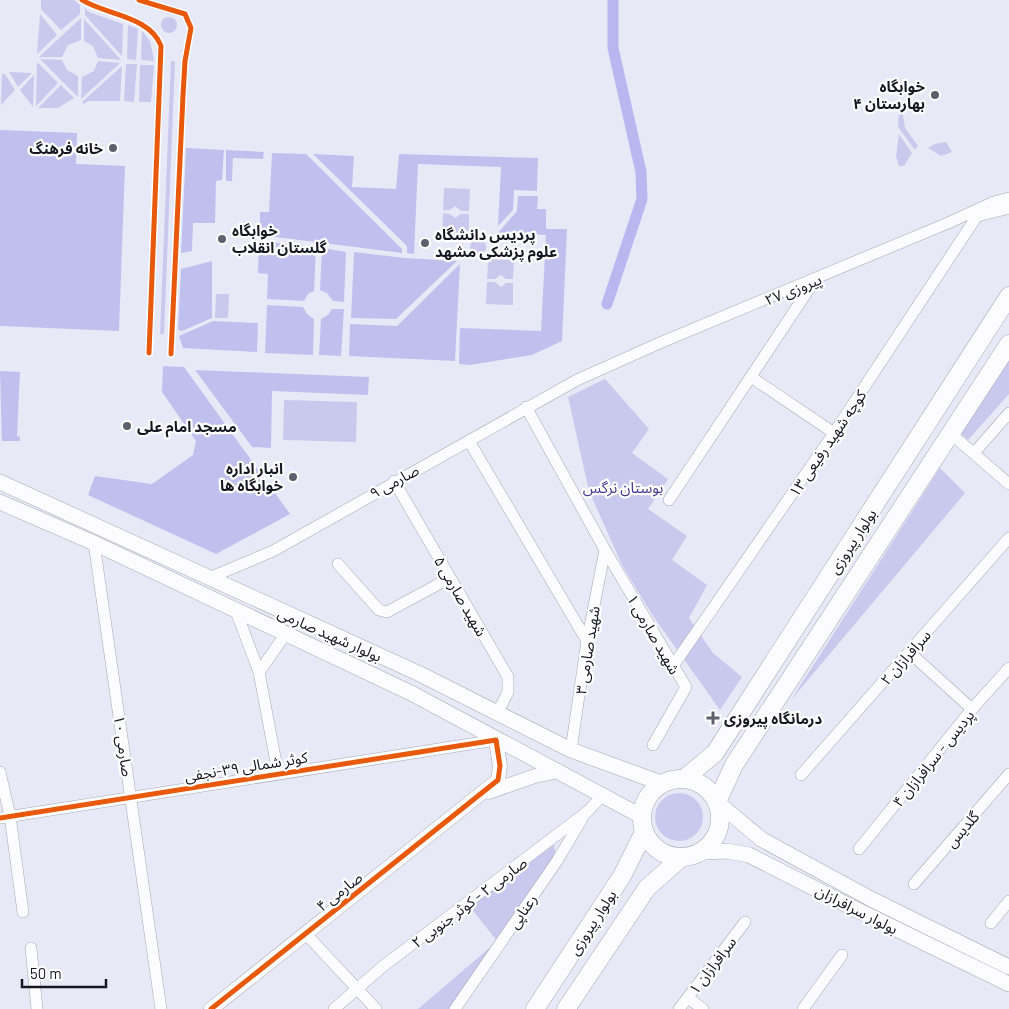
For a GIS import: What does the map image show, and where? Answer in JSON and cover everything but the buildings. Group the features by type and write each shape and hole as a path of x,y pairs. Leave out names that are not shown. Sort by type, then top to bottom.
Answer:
{"main road":[{"name":"بولوار پیروزی","path":"685,778 715,753 1009,296"},
{"name":"بولوار پیروزی","path":"717,802 734,765 1009,344"},
{"name":"بولوار شهید صارمی","path":"0,482 420,674 571,750 660,783"},
{"name":"بولوار شهید صارمی","path":"0,502 94,544 411,693 496,740 604,794 642,824"},
{"path":"685,778 704,785 717,802 720,824 716,835 701,852 682,857 670,856 659,851 650,842 642,824 647,797 660,783 672,779 685,778"},
{"name":"بولوار سرافرازان","path":"717,802 761,839 871,899 1009,967"},
{"name":"بولوار پیروزی","path":"535,1009 622,876 642,824"},
{"name":"بولوار سرافرازان","path":"701,852 728,851 749,855 1009,984"},
{"name":"بولوار پیروزی","path":"566,1009 646,888 682,857"}],"street":[{"name":"پیروزی ۲۷","path":"577,380 662,342 815,280 994,202 1009,198"},
{"path":"948,223 1009,208"},
{"name":"کوچه شهید رفیعی ۱۳","path":"673,666 834,433 977,216"},
{"path":"669,500 815,280"},
{"path":"751,377 834,433"},
{"name":"صارمی ۹","path":"209,578 273,551 394,481 577,380"},
{"name":"شهید صارمی ۱","path":"526,407 605,550 686,687 653,745"},
{"path":"974,453 1009,413"},
{"path":"950,433 1009,484"},
{"path":"468,441 587,641"},
{"name":"شهید صارمی ۵","path":"394,481 508,677 508,692 497,714"},
{"name":"سرافرازان ۲","path":"801,775 1009,538"},
{"name":"صارمی ۱۰","path":"94,544 132,797 161,1009"},
{"name":"شهید صارمی ۳","path":"571,750 587,641 605,550"},
{"path":"338,564 379,610 388,612 450,578"},
{"path":"236,611 259,672 278,773"},
{"path":"259,672 285,635"},
{"path":"909,652 972,710"},
{"name":"پردیس - سرافرازان ۴","path":"859,849 972,710 1009,668"},
{"path":"483,794 498,780 500,766 496,740"},
{"name":"کوثر شمالی ۳۹-نجفی","path":"5,817 496,740"},
{"path":"483,794 535,776 558,771"},
{"path":"0,772 5,817 23,912"},
{"name":"گلدیس","path":"914,884 1009,774"},
{"name":"صارمی ۴","path":"211,1009 483,794"},
{"name":"صارمی ۲ - کوثر جنوبی ۲","path":"334,1009 358,990 382,967 587,812 604,794"},
{"name":"رعناپی","path":"456,1009 557,861 587,812"},
{"path":"991,923 1009,901"},
{"name":"سرافرازان ۱","path":"679,1009 745,922"},
{"path":"306,933 376,1009"},
{"path":"31,948 37,1009"},
{"path":"803,1009 842,956"},
{"path":"688,998 704,1009"}],"green space":[{"path":"41,0 74,0 80,5 80,14 61,30 41,9"},
{"path":"85,8 89,12 123,24 122,56 85,15"},
{"path":"40,14 57,35 37,54"},
{"path":"166,17 172,17 177,22 175,31 166,33 161,28 161,22"},
{"path":"81,18 81,40 68,45 62,57 39,57"},
{"path":"84,19 121,60 98,58 93,46 84,41"},
{"path":"128,25 138,29 136,60 127,59"},
{"path":"142,31 150,41 154,61 141,60"},
{"path":"40,59 62,60 67,70 78,76 78,97"},
{"path":"98,61 120,63 81,99 82,77 94,71"},
{"path":"171,61 175,61 164,334 160,334"},
{"path":"37,62 58,83 36,106"},
{"path":"126,64 137,64 134,102 124,101"},
{"path":"140,65 154,65 151,102 139,102"},
{"path":"122,66 120,101 88,101 84,104 82,102"},
{"path":"9,72 32,73 18,87"},
{"path":"2,74 5,74 15,90 1,105"},
{"path":"34,75 33,107 20,90"},
{"path":"61,85 74,98 58,108 38,108"},
{"path":"899,108 902,109 905,128 918,146 915,150 898,127"},
{"path":"899,134 912,153 904,166 899,166 896,156"},
{"path":"946,142 952,152 941,156 928,148 935,144"},
{"path":"444,188 470,189 469,211 461,211 455,206 450,210 443,210"},
{"path":"443,213 450,214 455,218 461,214 469,214 469,230 463,234 442,233"},
{"path":"478,239 484,241 486,247 484,253 478,255 472,253 470,247 472,241"},
{"path":"493,259 514,260 513,279 506,279 501,275 495,279 487,279 488,263"},
{"path":"487,282 495,282 501,287 506,283 513,283 513,305 486,304"},
{"path":"216,294 229,294 228,318 215,318"},
{"path":"1009,360 1009,394 968,440 959,432"},
{"name":"بوستان نرگس","path":"605,379 649,429 632,453 668,479 648,509 687,536 672,560 707,585 689,618 713,653 742,677 720,710 653,616 622,565 589,491 568,397"},
{"path":"284,400 357,402 356,442 283,440"},
{"path":"940,468 965,493 791,700"},
{"path":"679,793 688,795 696,800 701,808 703,817 701,826 696,834 688,839 679,841 670,839 662,834 657,826 655,817 657,808 662,800 670,795"},
{"path":"553,842 556,854 497,941 470,907"},
{"path":"494,944 451,1009 418,1009"}],"shaded area":[{"path":"0,130 77,133 76,164 125,166 119,331 0,326"},
{"path":"186,148 224,150 222,180 216,181 215,223 193,223 192,251 181,253"},
{"path":"226,150 264,152 263,159 233,158 232,181 226,181"},
{"path":"272,153 306,154 402,249 402,253 260,235 260,212 269,212"},
{"path":"313,154 354,156 352,187 396,189 399,154 538,158 537,191 514,190 513,210 498,226 501,167 418,164 414,254 407,253 407,246"},
{"path":"518,196 538,196 537,209 546,209 546,229 567,229 562,341 532,355 470,365 459,364 460,328 541,331 546,235 498,233 517,211"},
{"path":"259,241 316,247 314,291 308,294 304,301 267,299 268,274 258,273"},
{"path":"322,248 346,252 344,302 333,301 327,293 320,290"},
{"path":"354,252 405,258 457,261 396,319 351,318"},
{"path":"212,261 212,318 182,331 178,330 181,269"},
{"path":"460,264 455,361 349,356 350,324 397,326"},
{"path":"267,305 303,307 307,314 314,319 313,355 265,353"},
{"path":"332,309 344,309 341,356 319,355 321,319 328,315"},
{"path":"213,321 258,323 257,352 183,348 179,336"},
{"path":"163,366 184,367 290,514 216,554 88,495 95,476 152,484 193,455 196,441 162,392"},
{"path":"195,370 369,377 368,395 272,391 271,448 252,447"},
{"path":"0,371 20,372 17,436 20,437 20,441 2,441 2,446"}],"waterway":[{"path":"607,304 642,199 641,172 613,48 613,0"}],"cycle path":[{"path":"82,0 137,22 147,28 161,46 149,353"},
{"path":"139,0 185,14 191,28 185,61 171,354"},
{"path":"0,818 496,740 500,766 498,780 211,1009"}],"place":[{"name":"خوابگاه بهارستان ۴","path":"935,95"},
{"name":"خانه فرهنگ","path":"113,148"},
{"name":"خوابگاه گلستان انقلاب","path":"222,239"},
{"name":"پردیس دانشگاه علوم پزشکی مشهد","path":"425,243"},
{"name":"مسجد امام علی","path":"127,426"},
{"name":"انبار اداره خوابگاه ها","path":"293,477"},
{"name":"درمانگاه پیروزی","path":"713,718"}]}
